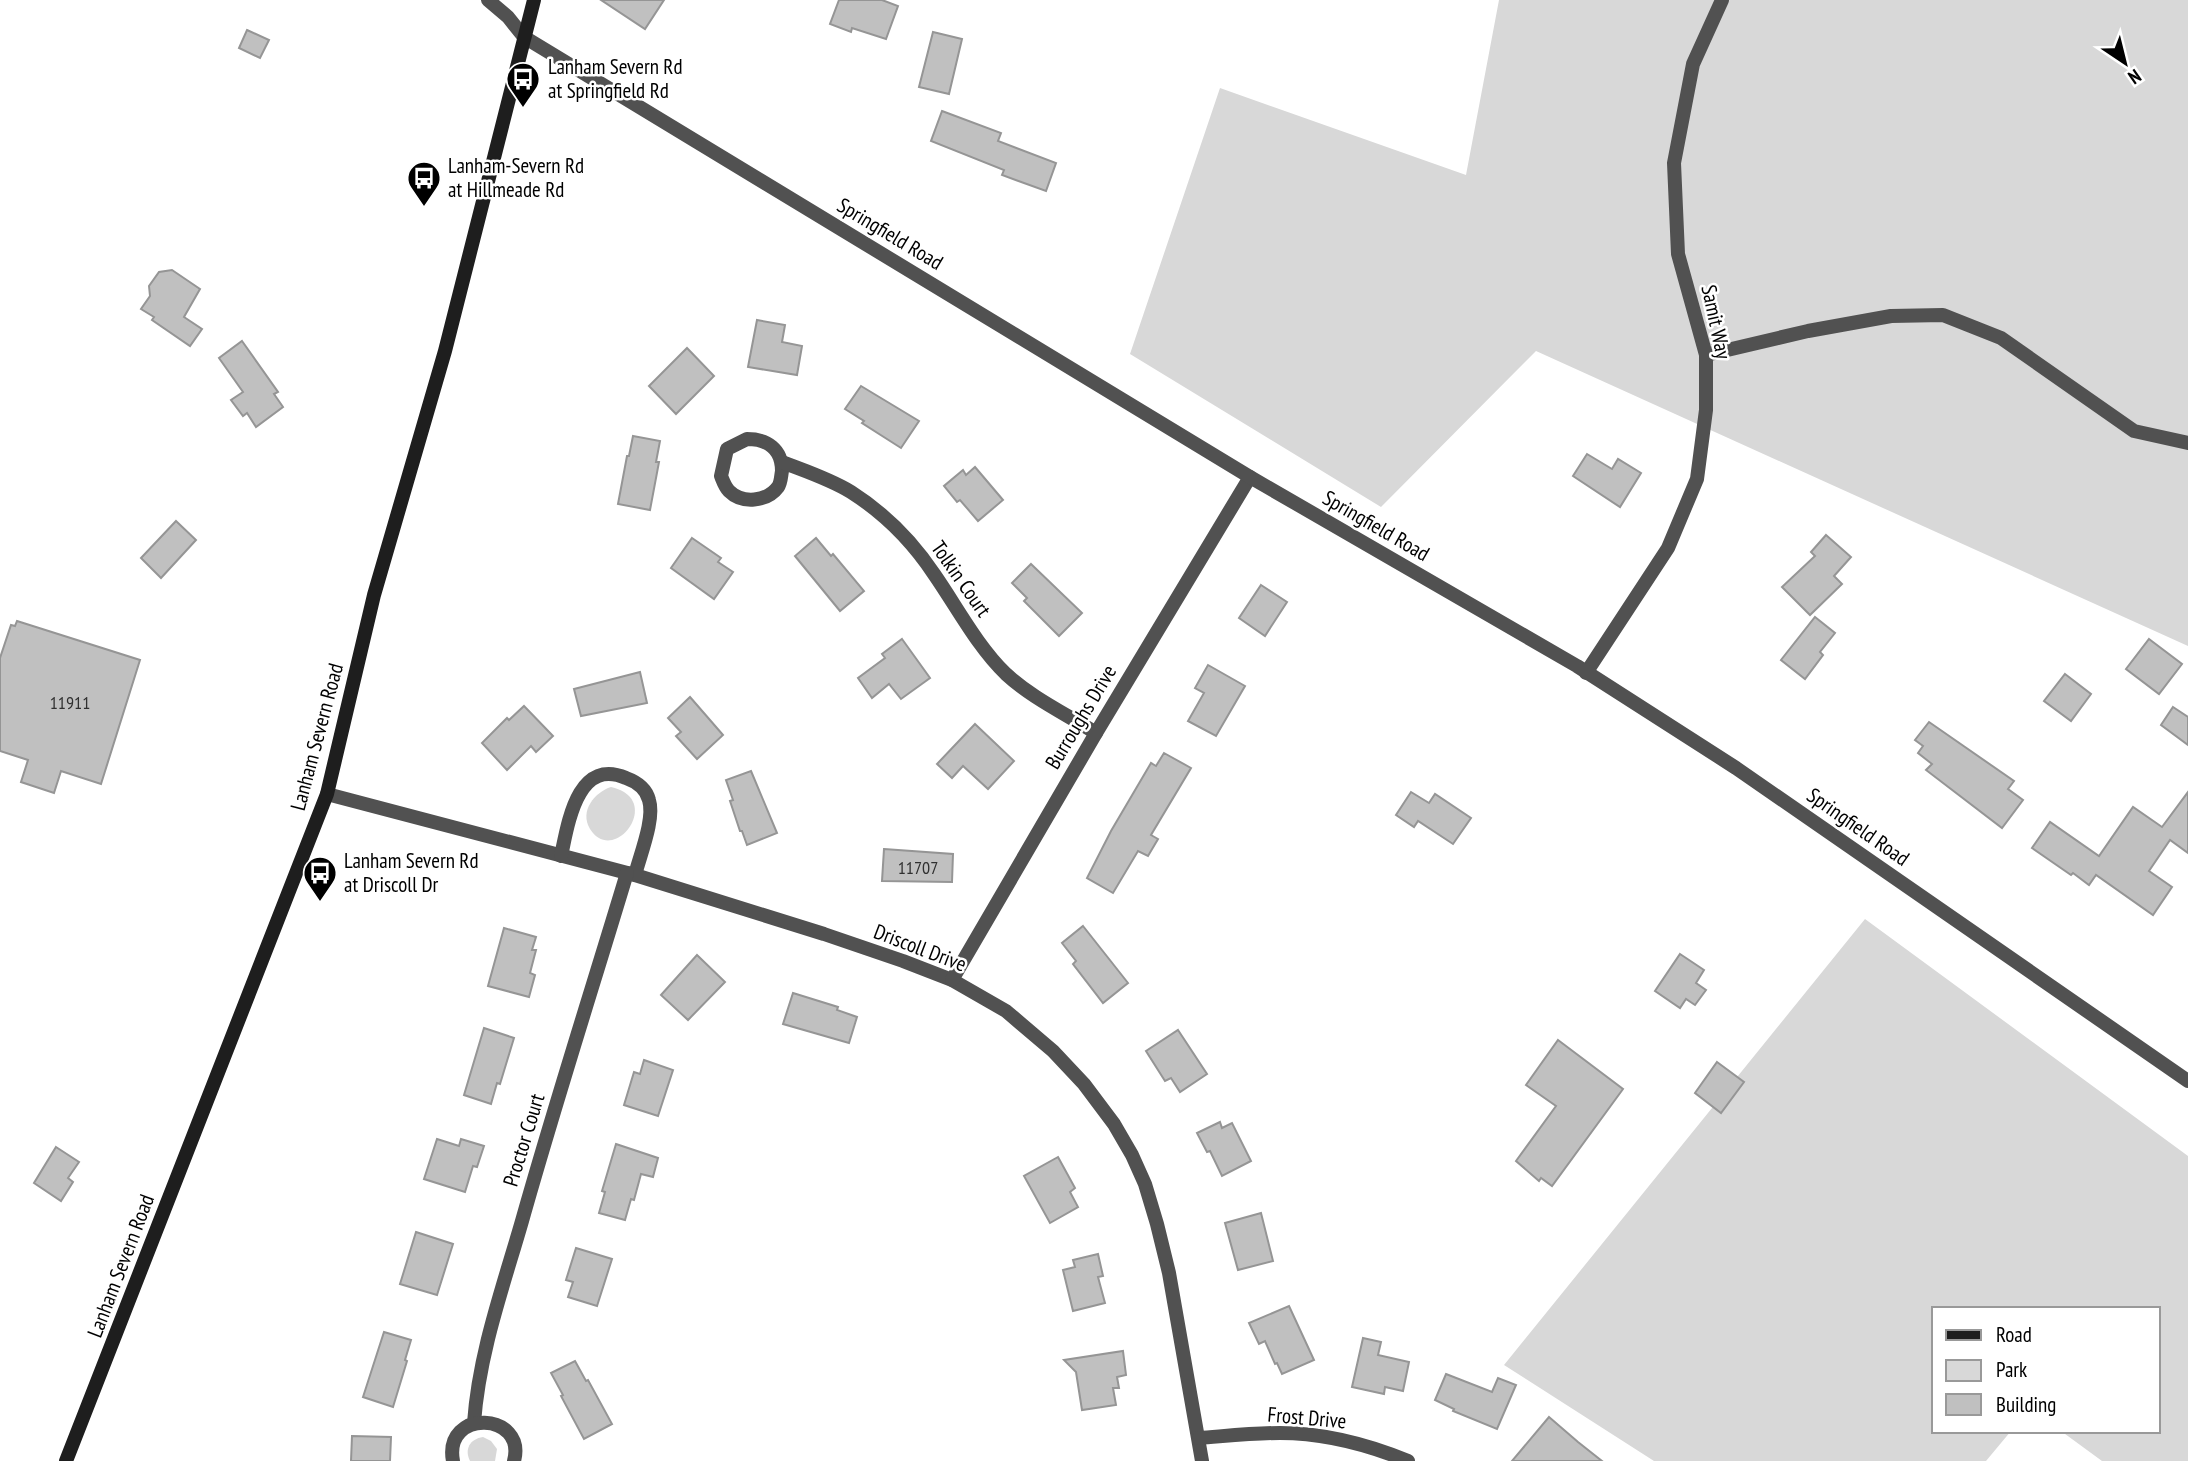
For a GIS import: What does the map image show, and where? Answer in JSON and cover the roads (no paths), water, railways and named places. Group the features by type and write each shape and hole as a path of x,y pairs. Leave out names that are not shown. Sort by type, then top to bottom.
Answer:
{"main road":[{"name":"Lanham Severn Road","path":"66,1461 327,794 374,595 444,351 534,0"}],"street":[{"name":"Springfield Road","path":"488,0 508,17 524,37 1250,477 1586,673 1736,768 2188,1080"},
{"name":"Samit Way","path":"1586,673 1668,548 1697,479 1706,410 1706,355 1678,254 1674,163 1692,64 1722,0"},
{"path":"1706,355 1808,331 1891,316 1943,315 2001,338 2134,431 2188,443"},
{"path":"747,439 757,439 774,447 782,462 778,487 761,499 743,499 729,491 721,476 727,449 747,439"},
{"name":"Tolkin Court","path":"782,462 849,491 879,512 905,537 933,572 973,633 1005,672 1025,690 1096,733"},
{"name":"Burroughs Drive","path":"952,980 1250,477"},
{"path":"561,856 569,821 587,783 594,777 606,774 620,775 645,790 650,801 648,824 631,874"},
{"name":"Driscoll Drive","path":"327,794 631,874 837,939 952,980 1006,1011 1053,1051 1084,1084 1114,1124 1145,1184 1160,1236 1202,1461"},
{"name":"Proctor Court","path":"474,1423 478,1382 486,1345 535,1173 631,874"},
{"path":"453,1461 452,1446 457,1436 474,1423 485,1421 495,1423 510,1436 514,1445 514,1461"},
{"name":"Frost Drive","path":"1199,1438 1282,1433 1327,1438 1369,1447 1408,1461"}],"place":[{"name":"Lanham Severn Rd at Springfield Rd","path":"523,109"},
{"name":"Lanham-Severn Rd at Hillmeade Rd","path":"424,208"},
{"name":"Lanham Severn Rd at Driscoll Dr","path":"320,903"}]}
